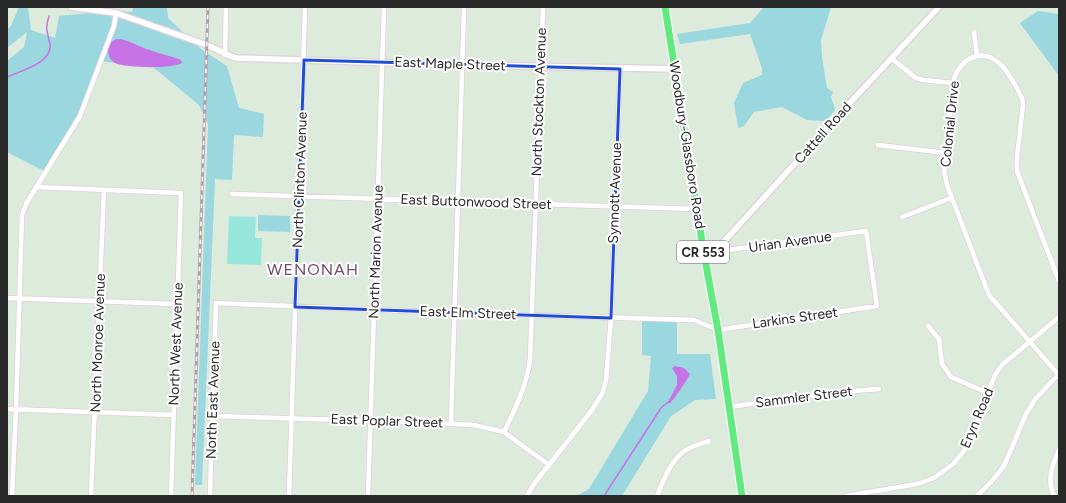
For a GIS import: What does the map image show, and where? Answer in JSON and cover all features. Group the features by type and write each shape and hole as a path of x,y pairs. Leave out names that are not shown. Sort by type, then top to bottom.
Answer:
{"main road":[{"name":"Woodbury-Glassboro Road","path":"665,7 704,254 718,330 742,496"}],"street":[{"path":"71,7 116,13 221,50 225,55"},
{"path":"225,55 226,7"},
{"name":"North Clinton Avenue","path":"289,496 305,7"},
{"name":"North Marion Avenue","path":"368,496 384,7"},
{"path":"451,423 464,7"},
{"name":"North Stockton Avenue","path":"504,432 524,390 530,360 542,7"},
{"name":"Cattell Road","path":"714,252 939,7"},
{"path":"12,496 22,215 26,204 80,116 114,26 116,13"},
{"path":"974,32 977,56 992,59 999,63 1022,98 1023,105 1017,157 1017,171 1059,281"},
{"name":"East Maple Street","path":"225,55 236,58 540,67 674,69"},
{"name":"Colonial Drive","path":"977,56 968,59 956,71 953,83 945,176 951,198 986,289 1005,314 1058,374"},
{"path":"891,58 916,78 953,83"},
{"name":"Synnott Avenue","path":"527,496 534,484 592,410 602,394 606,380 611,318 620,68"},
{"path":"878,145 946,153"},
{"path":"36,187 104,190"},
{"name":"North West Avenue","path":"104,190 181,193 171,496"},
{"name":"North Monroe Avenue","path":"91,496 104,190"},
{"name":"East Buttonwood Street","path":"232,194 697,209"},
{"path":"902,217 951,198"},
{"name":"Urian Avenue","path":"714,252 866,231 877,306 873,307"},
{"path":"704,254 714,252"},
{"path":"7,298 178,304"},
{"name":"East Elm Street","path":"216,303 454,313 694,320 718,330"},
{"name":"North East Avenue","path":"210,496 216,303"},
{"name":"Larkins Street","path":"718,330 873,307"},
{"path":"1029,342 1059,317"},
{"path":"928,326 939,339 942,364 951,377 988,392"},
{"name":"Eryn Road","path":"846,496 917,484 934,478 953,464 964,451 995,375 1002,365 1029,342"},
{"path":"977,496 1004,466 1026,414 1036,398 1058,374"},
{"name":"Sammler Street","path":"729,407 854,390 879,389"},
{"path":"7,408 174,414"},
{"name":"East Poplar Street","path":"213,416 451,423 485,427 504,432 549,465"},
{"path":"657,496 672,467 683,452 696,445 709,441"},
{"path":"1054,496 1050,484 1050,476 1059,449"}],"highlighted area":[{"path":"304,60 620,69 611,318 295,307"}],"shaded area":[{"path":"19,7 28,7 31,30 55,38 59,16 112,11 132,12 133,7 167,7 168,18 201,49 227,66 239,108 264,114 263,137 234,135 232,180 215,179 202,485 195,485 208,124 199,105 153,67 99,61 76,121 44,171 7,152 7,61 24,47 27,32 7,48 7,29 11,26"},
{"path":"764,7 831,7 821,40 827,88 833,92 831,97 835,110 826,121 807,120 782,107 754,112 744,126 738,128 734,103 743,83 762,75 762,68 750,34 680,44 677,34 750,23"},
{"path":"1038,11 1059,14 1059,76 1020,23"},
{"path":"117,39 126,40 146,49 181,60 182,63 169,66 149,67 129,66 115,63 110,57 108,48 110,43"},
{"path":"258,215 290,216 290,232 258,231"},
{"path":"229,216 256,217 255,238 262,238 261,265 227,264"},
{"path":"642,319 677,320 677,354 710,354 716,399 695,400 671,416 622,496 576,496 589,489 648,391 651,356 642,355"},
{"path":"675,366 684,368 690,374 677,395 669,404 668,402 677,385 677,376 672,368"}],"waterway":[{"path":"7,77 27,69 41,61 50,51 47,33 49,16"},
{"path":"604,496 661,408 668,402"}],"railway":[{"path":"192,496 208,7"}],"district":[{"name":"WENONAH","path":"313,269"}]}
